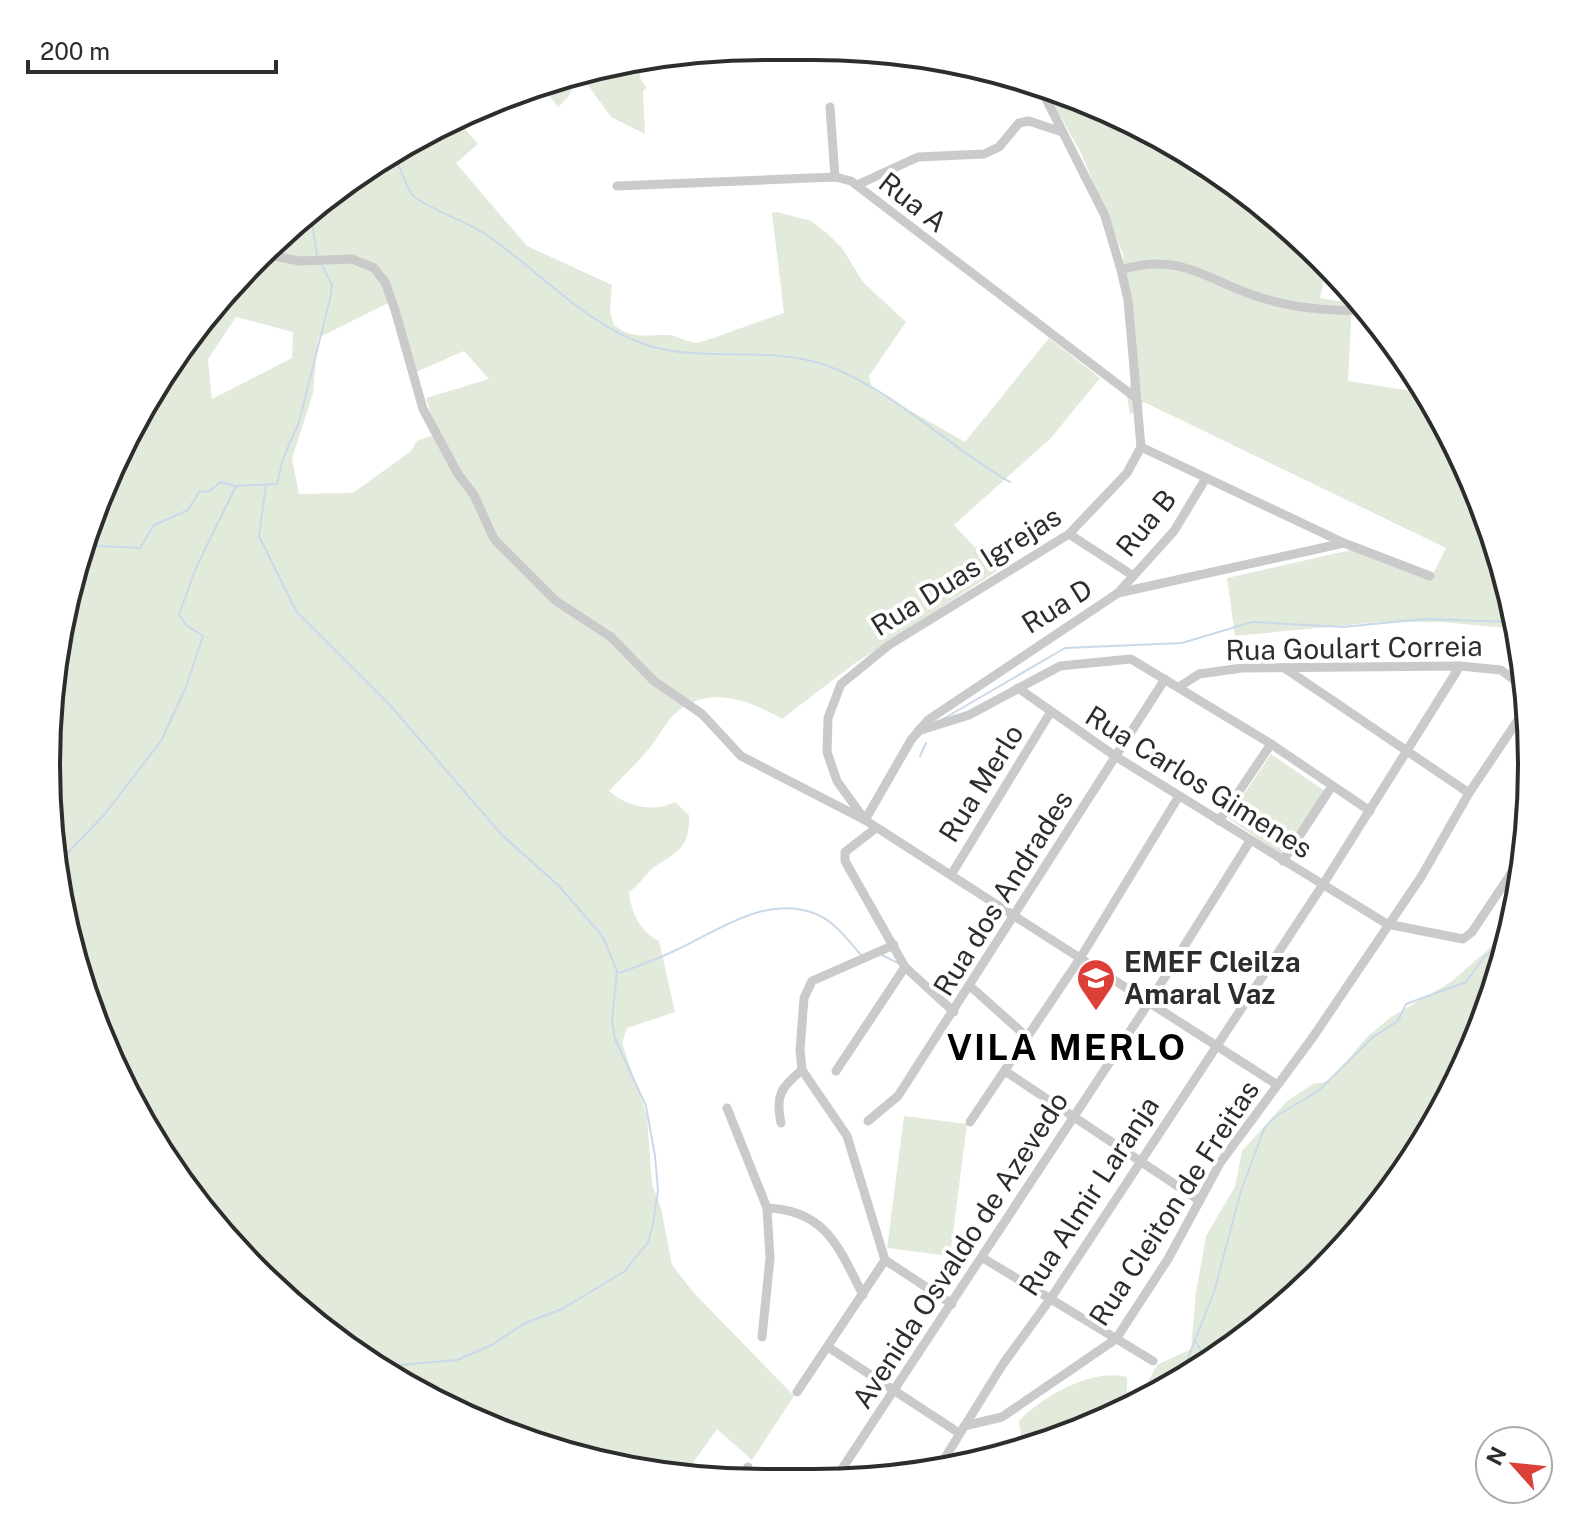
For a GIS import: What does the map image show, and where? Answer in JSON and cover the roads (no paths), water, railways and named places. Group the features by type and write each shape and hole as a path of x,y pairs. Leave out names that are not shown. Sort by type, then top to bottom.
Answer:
{"street":[{"path":"1046,99 1105,216 1121,270 1141,447 1344,543 1430,576"},
{"path":"830,107 835,177"},
{"path":"857,185 918,157 984,154 999,147 1019,123 1029,121 1062,132"},
{"name":"Rua A","path":"617,186 835,177 857,185 1136,398"},
{"path":"276,256 300,261 352,259 374,268 385,282 395,310 423,409 458,474 474,495 485,524 508,556 556,601 611,637 654,681 702,714 741,756 865,820 1276,1084"},
{"path":"1121,270 1148,261 1175,264 1269,300 1310,307 1350,309"},
{"name":"Rua Duas Igrejas","path":"865,820 837,781 827,752 828,718 841,684 889,645 1069,534 1127,473 1141,447"},
{"name":"Rua B","path":"1118,593 1174,531 1206,478"},
{"path":"1069,534 1132,575"},
{"name":"Rua D","path":"865,820 918,731 931,717 1118,593 1344,543"},
{"path":"918,731 969,715 1060,666 1122,658 1138,662 1179,687 1370,811"},
{"name":"Rua Goulart Correia","path":"1179,687 1203,673 1242,668 1460,666 1501,670 1513,679"},
{"name":"Rua Almir Laranja","path":"946,1456 1213,1046 1322,886 1460,666"},
{"path":"1286,669 1469,793"},
{"name":"Rua dos Andrades","path":"868,1121 898,1096 1165,679"},
{"name":"Rua Carlos Gimenes","path":"1018,688 1115,756 1387,924 1463,939 1472,932 1508,878"},
{"name":"Rua Merlo","path":"951,875 1050,713"},
{"name":"Rua Cleiton de Freitas","path":"962,1430 1002,1417 1051,1380 1099,1353 1116,1339 1168,1259 1220,1163 1313,1037 1421,877 1469,793 1516,723"},
{"path":"1219,821 1271,744"},
{"path":"1283,861 1332,786"},
{"path":"970,1122 1079,960 1179,796"},
{"path":"876,828 845,852 844,858 905,967 954,1012"},
{"name":"Avenida Osvaldo de Azevedo","path":"843,1468 1148,1004 1250,841"},
{"path":"894,945 817,977 808,986 800,1050 802,1070 847,1136 885,1260 952,1304"},
{"path":"836,1071 905,967"},
{"path":"970,986 1027,1037"},
{"path":"781,1123 776,1103 778,1093 802,1070"},
{"path":"1005,1071 1140,1158 1200,1201"},
{"path":"727,1108 767,1208 770,1258 762,1337"},
{"path":"767,1208 798,1212 818,1223 840,1253 863,1295"},
{"path":"983,1258 1153,1361"},
{"path":"797,1392 885,1260"},
{"path":"828,1347 962,1430"}],"waterway":[{"path":"397,164 416,198 491,238 590,316 612,329 634,340 678,352 784,356 825,365 874,388 1010,482"},
{"path":"313,225 317,257"},
{"path":"95,546 140,548 154,525 188,510 199,492 209,491 221,482 234,486 277,484 283,459 299,422 330,299 332,285 322,265"},
{"path":"266,485 259,536 296,611 389,704 502,835 560,887 603,937 617,971 612,1022 615,1039 646,1106 655,1156 658,1190 653,1224 648,1242 625,1271 562,1309 523,1324 492,1345 457,1360 397,1365"},
{"path":"66,855 104,815 161,741 186,687 203,636 186,625 179,615 195,570 236,486"},
{"path":"943,719 1065,648 1182,643 1252,622 1343,627 1424,619 1503,622"},
{"path":"920,756 926,743"},
{"path":"619,973 744,917 780,908 798,909 823,917 861,955"},
{"path":"1179,1367 1187,1360 1214,1292 1241,1191 1264,1129 1275,1117 1318,1091 1373,1037 1398,1021 1406,1004 1466,982 1493,950"},
{"path":"882,955 898,963"},
{"path":"1196,1343 1202,1352"}],"place":[{"name":"EMEF Cleilza Amaral Vaz","path":"1096,1012"}],"district":[{"name":"VILA MERLO","path":"1067,1047"}]}
